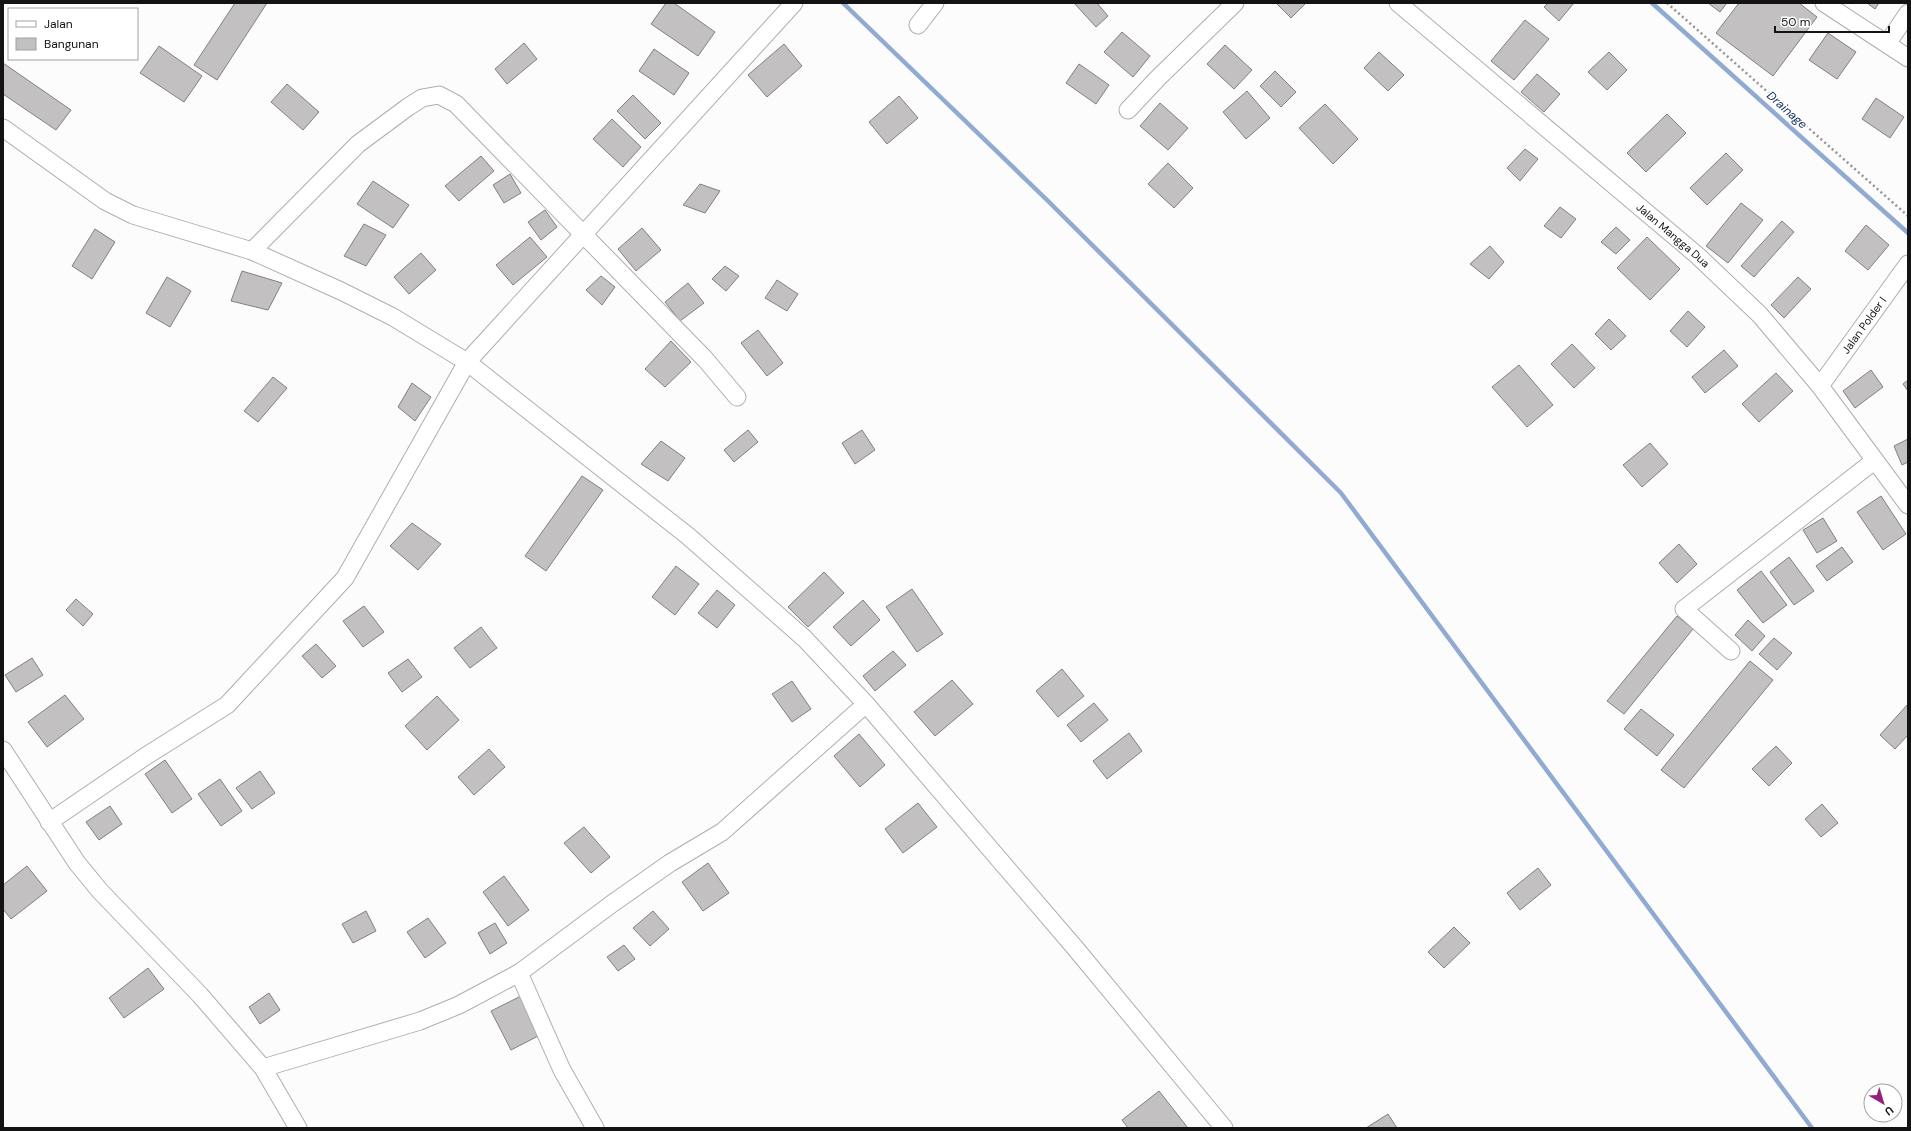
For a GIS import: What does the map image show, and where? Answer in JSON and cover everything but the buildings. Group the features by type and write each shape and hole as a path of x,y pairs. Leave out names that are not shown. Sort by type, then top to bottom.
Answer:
{"street":[{"path":"49,822 227,705 345,578 467,362 794,3"},
{"path":"918,24 934,3"},
{"path":"1128,110 1158,78 1235,3"},
{"name":"Jalan Mangga Dua","path":"1398,3 1698,256 1760,315 1820,386 1908,505"},
{"path":"1824,3 1908,58"},
{"path":"1887,44 1908,13"},
{"path":"252,251 358,144 422,98 439,95 456,104 705,359 737,397"},
{"path":"3,128 105,201 133,215 252,251 342,291 393,317 467,362 688,536 805,639 866,704 1076,949 1224,1128"},
{"name":"Jalan Polder I","path":"1820,386 1908,264"},
{"path":"1731,651 1684,609 1874,461"},
{"path":"264,1068 420,1021 459,1005 519,973 613,903 670,863 722,832 866,704"},
{"path":"3,750 77,863 100,891 200,995 264,1068 298,1128"},
{"path":"519,973 562,1070 595,1128"}],"path":[{"path":"1667,3 1908,216"}],"waterway":[{"path":"843,3 1047,200 1341,493 1812,1128"},
{"name":"Drainage","path":"1652,3 1908,233"}]}
